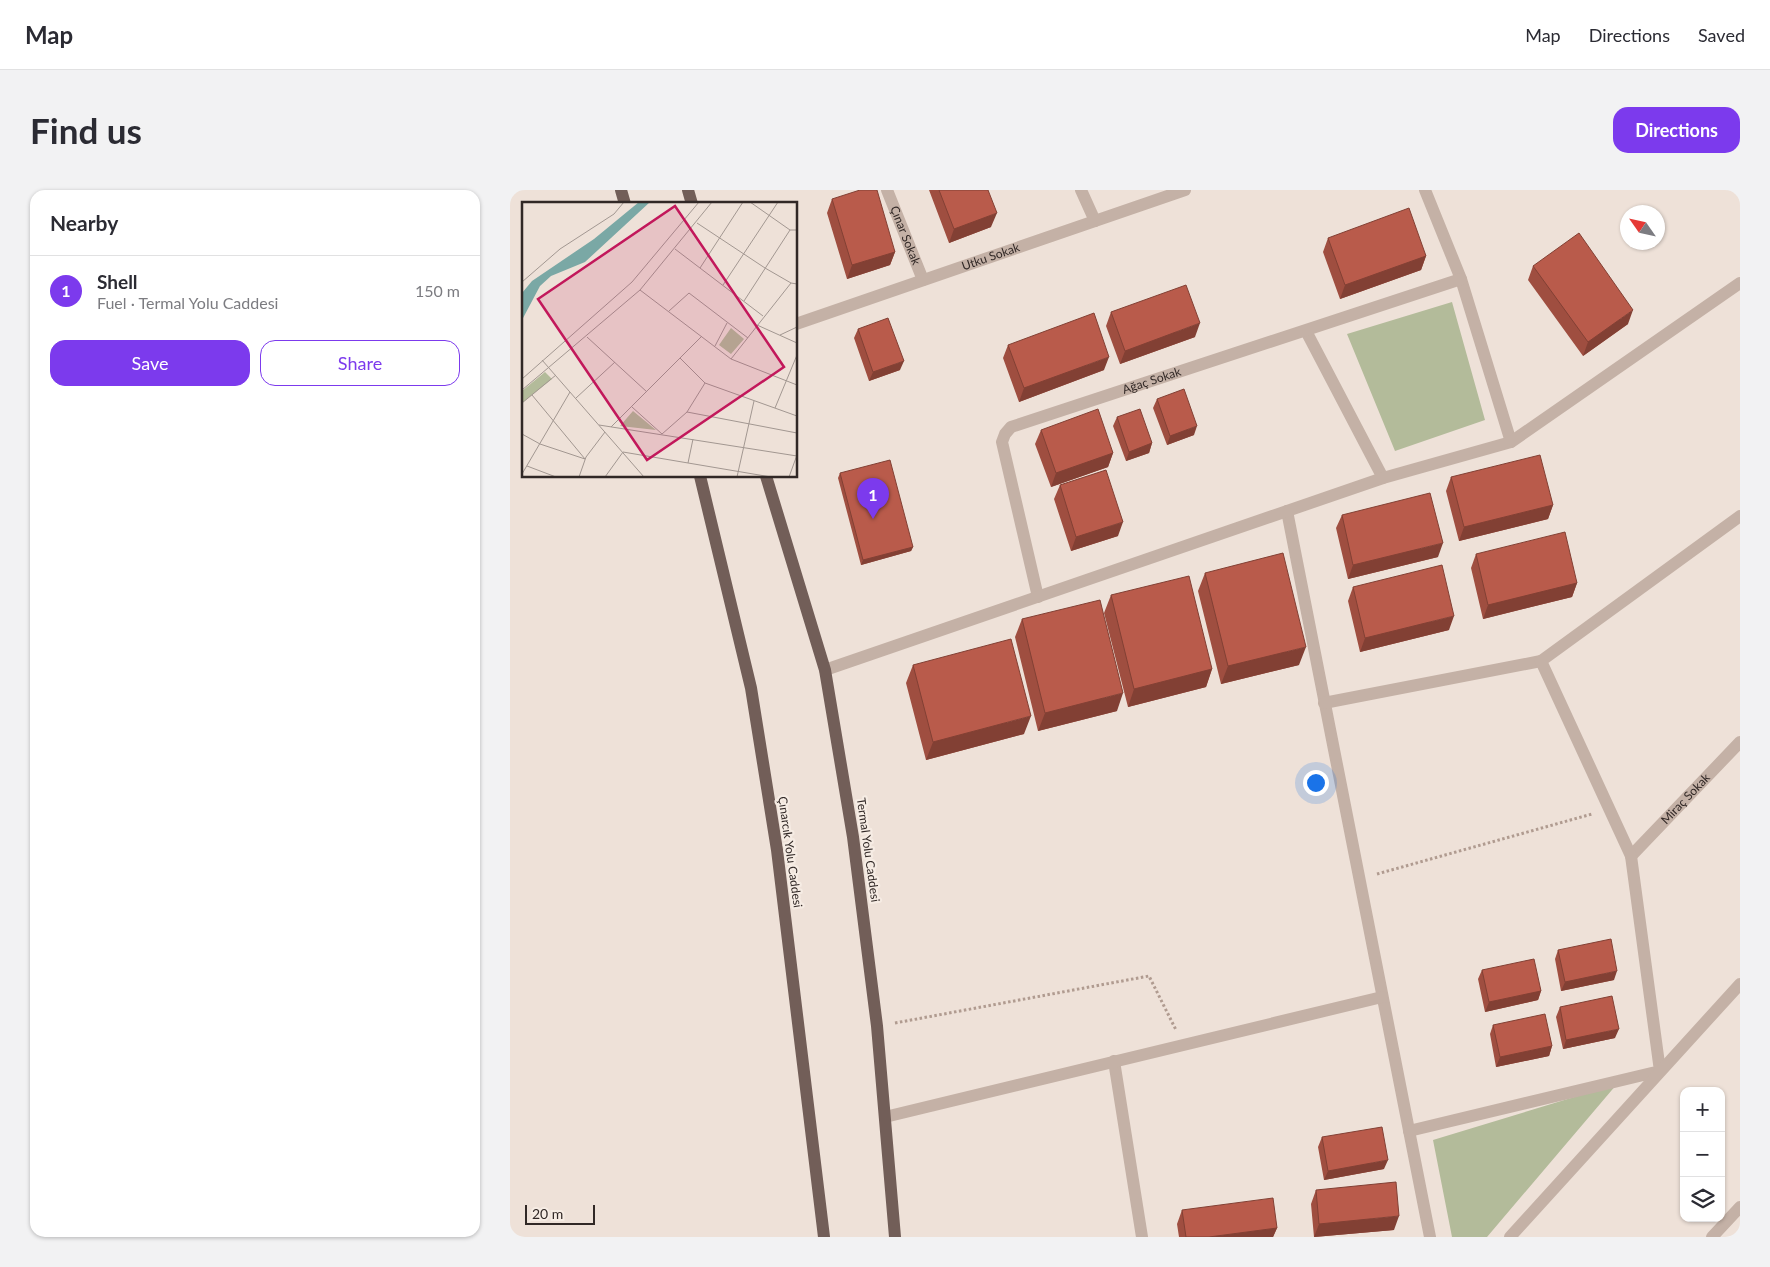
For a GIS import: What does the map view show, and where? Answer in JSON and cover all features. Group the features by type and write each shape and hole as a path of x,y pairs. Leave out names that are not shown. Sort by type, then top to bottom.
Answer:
{"main road":[{"name":"Çınarcık Yolu Caddesi","path":"700,478 756,716 777,850 824,1237"},
{"name":"Termal Yolu Caddesi","path":"767,478 825,670 853,837 877,1026 895,1237"}],"street":[{"name":"Çınar Sokak","path":"887,190 923,280"},
{"path":"1081,190 1095,221"},
{"name":"Utku Sokak","path":"798,323 1186,190"},
{"path":"1425,190 1461,279 1511,442"},
{"name":"Ağaç Sokak","path":"1038,597 1002,442 1011,426 1461,279"},
{"path":"825,670 1383,478 1511,442 1740,283"},
{"path":"1306,331 1383,478"},
{"path":"1287,511 1430,1237"},
{"path":"1324,703 1541,661 1740,516"},
{"path":"1541,661 1631,856 1660,1071"},
{"name":"Miraç Sokak","path":"1631,856 1740,742"},
{"path":"1510,1237 1740,984"},
{"path":"885,1116 1382,996"},
{"path":"1114,1061 1142,1237"},
{"path":"1409,1131 1660,1071"},
{"path":"1712,1237 1740,1207"}],"path":[{"path":"1359,879 1609,809"},
{"path":"877,1026 1149,976 1183,1045"}],"green space":[{"path":"1452,302 1485,420 1395,451 1347,334"},
{"path":"1617,1084 1487,1237 1452,1237 1433,1140"}],"building":[{"path":"860,190 877,190 895,252 852,265 832,199"},
{"path":"939,190 988,190 997,213 954,229"},
{"path":"1409,208 1426,256 1345,285 1328,238"},
{"path":"1579,233 1633,310 1588,342 1533,266"},
{"path":"1186,285 1200,323 1125,351 1111,312"},
{"path":"1094,313 1109,357 1024,388 1008,345"},
{"path":"888,318 904,361 873,372 858,329"},
{"path":"1184,389 1197,426 1170,436 1157,399"},
{"path":"1098,409 1113,453 1056,473 1041,430"},
{"path":"1140,409 1152,443 1129,452 1117,417"},
{"path":"1540,455 1553,505 1464,527 1451,477"},
{"path":"890,460 913,547 863,560 840,473"},
{"path":"1106,470 1123,522 1076,537 1060,485"},
{"path":"1430,493 1443,543 1353,565 1342,515"},
{"path":"1565,532 1577,583 1488,605 1476,554"},
{"path":"1283,553 1306,647 1228,666 1205,573"},
{"path":"1442,565 1454,616 1365,638 1353,587"},
{"path":"1189,576 1212,669 1134,689 1111,595"},
{"path":"1100,600 1123,693 1045,713 1022,619"},
{"path":"1011,639 1031,716 933,742 913,665"},
{"path":"1611,939 1617,971 1565,982 1558,950"},
{"path":"1534,959 1541,991 1489,1002 1482,970"},
{"path":"1612,996 1619,1029 1566,1040 1560,1007"},
{"path":"1545,1014 1552,1046 1500,1057 1493,1025"},
{"path":"1382,1127 1388,1160 1328,1171 1322,1137"},
{"path":"1396,1182 1399,1216 1319,1224 1316,1190"},
{"path":"1273,1198 1277,1228 1209,1237 1186,1237 1182,1210"}],"place":[{"name":"Shell","path":"873,519"}]}
